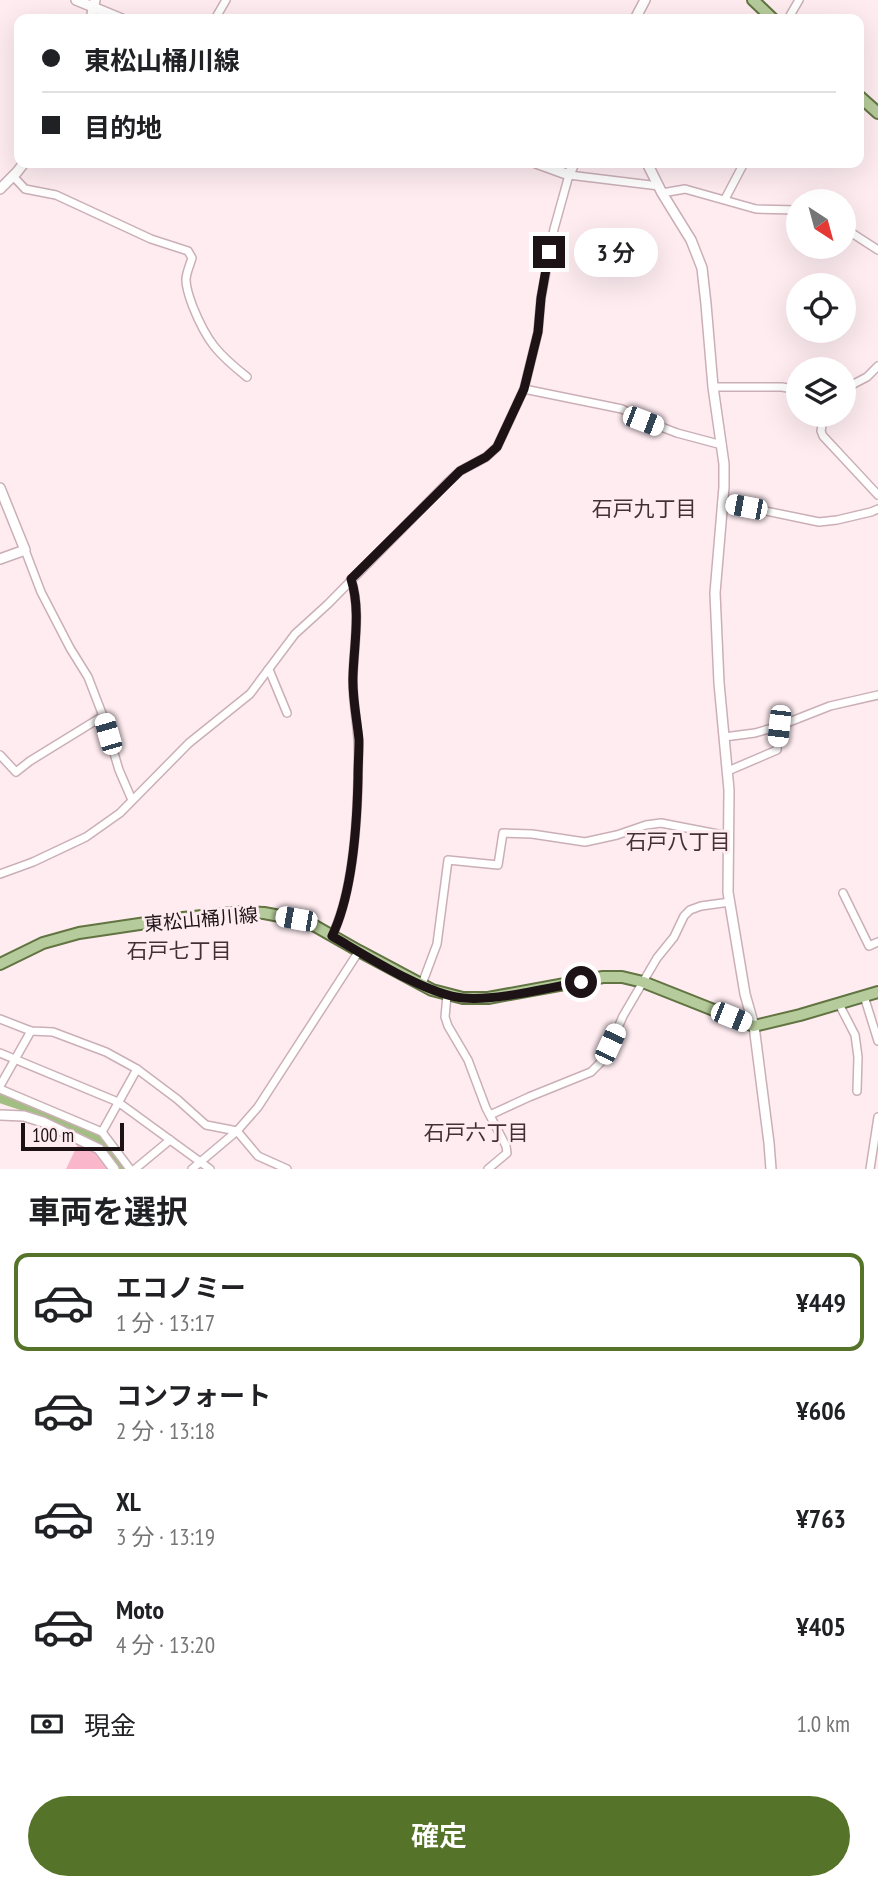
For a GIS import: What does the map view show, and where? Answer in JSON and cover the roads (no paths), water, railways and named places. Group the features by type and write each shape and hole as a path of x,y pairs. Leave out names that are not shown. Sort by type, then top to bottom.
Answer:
{"main road":[{"path":"753,0 768,14"},
{"path":"864,100 878,113"},
{"name":"東松山桶川線","path":"0,964 43,943 79,933 173,919 243,912 264,913 315,926 447,995 488,998 603,977 622,977 643,982 754,1026"},
{"path":"754,1026 878,992"}],"street":[{"path":"76,0 95,4 113,14"},
{"path":"0,189 20,168"},
{"path":"551,168 569,174 660,189 685,188 756,209 786,210"},
{"path":"0,874 86,837 120,813 189,743 250,694 295,634 460,471 486,457 497,447 524,389 538,332 541,298 554,229 572,168"},
{"path":"650,168 691,240 702,268 713,387 722,445 724,487 715,593 729,790 728,892 745,994 754,1026 771,1169"},
{"path":"725,199 741,168"},
{"path":"13,176 25,189 57,195 151,239 188,251 192,258 186,278 189,296 200,325 208,340 228,362 247,377"},
{"path":"856,236 878,250"},
{"path":"856,382 867,377 878,366"},
{"path":"713,387 786,388"},
{"path":"524,389 622,409 643,421 722,445"},
{"path":"822,427 823,436 878,495"},
{"path":"0,488 41,592 88,677 119,770 132,800"},
{"path":"722,502 819,522 878,509"},
{"path":"0,559 25,550"},
{"path":"332,936 338,923 350,871 357,814 359,742 353,678 355,591 351,579"},
{"path":"268,670 287,713"},
{"path":"724,737 755,733 830,706 878,695"},
{"path":"0,755 16,772 103,716"},
{"path":"727,771 777,750 779,726"},
{"path":"422,984 437,944 448,860 498,865 503,833 532,834 584,842 661,823 728,836"},
{"path":"843,893 869,946 878,942"},
{"path":"490,1115 592,1072 605,1058 624,1016 657,958 674,937 684,916 690,910 701,906 730,902"},
{"path":"192,1169 237,1131 258,1107 359,951"},
{"path":"447,995 445,1017 448,1026 468,1060 490,1115 506,1146 507,1153 488,1169"},
{"path":"864,996 878,1041"},
{"path":"839,1003 855,1035 858,1057 857,1091"},
{"path":"0,1020 31,1031 52,1032 86,1043 137,1069 206,1125 237,1131 258,1156 283,1168"},
{"path":"31,1031 0,1088 102,1132 133,1169 170,1140"},
{"path":"0,1053 118,1102 210,1169"},
{"path":"102,1132 137,1069"},
{"path":"0,1115 24,1116 43,1122 99,1149 114,1169"},
{"path":"870,1169 878,1117"}],"waterway":[{"path":"0,1097 52,1116 91,1136 107,1149 121,1169"}],"district":[{"name":"石戸九丁目","path":"644,509"},
{"name":"石戸八丁目","path":"678,842"},
{"name":"石戸七丁目","path":"179,951"},
{"name":"石戸六丁目","path":"476,1133"}]}
